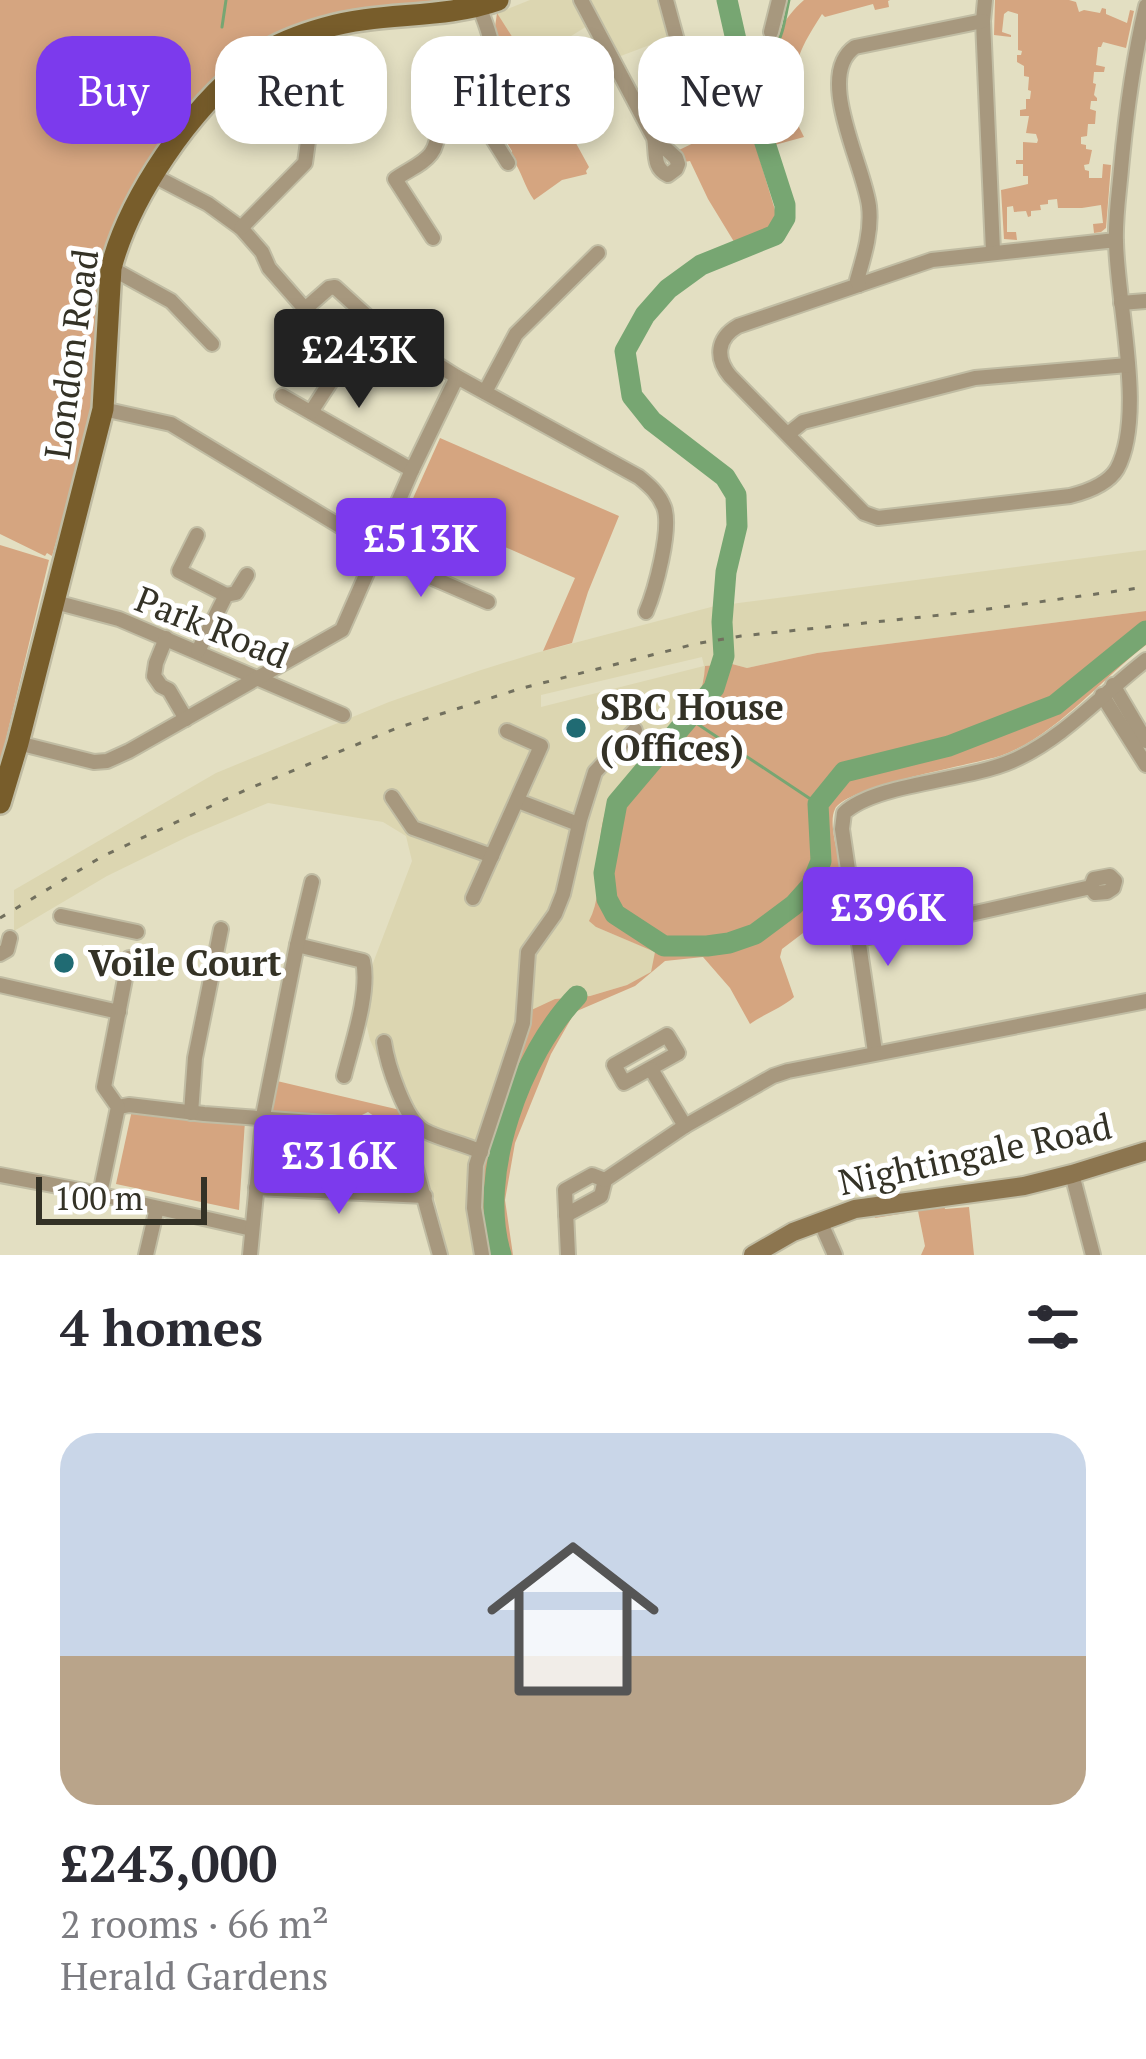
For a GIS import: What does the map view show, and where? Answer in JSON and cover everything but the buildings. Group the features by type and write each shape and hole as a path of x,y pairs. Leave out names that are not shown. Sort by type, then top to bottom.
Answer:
{"main road":[{"name":"London Road","path":"0,803 104,409 111,268 136,206 154,176 210,100 269,49 340,24 439,15 489,3"},
{"name":"Nightingale Road","path":"753,1255 820,1221 870,1205 972,1195 1072,1174 1146,1151"}],"street":[{"path":"581,0 638,108"},
{"path":"666,0 676,36"},
{"path":"771,32 779,0"},
{"path":"985,0 993,251"},
{"path":"489,3 492,36"},
{"path":"1116,240 932,260 730,331 720,346 721,362 864,513 878,518 1070,496 1116,472 1129,424 1131,391 1116,240 1131,74 1146,6"},
{"path":"859,285 869,202 840,108 844,56 855,47 983,21"},
{"path":"241,228 305,163 308,144"},
{"path":"433,238 394,179 438,144"},
{"path":"496,144 508,163"},
{"path":"154,176 208,204 241,228 305,309 335,287 368,317"},
{"path":"485,392 516,334 598,253"},
{"path":"862,261 880,277"},
{"path":"111,268 171,301 212,344"},
{"path":"1121,303 1146,301"},
{"path":"390,335 655,490 666,510 666,526 646,612"},
{"path":"788,434 803,422 956,382 1128,365"},
{"path":"18,742 94,762 107,761 342,630 457,376"},
{"path":"310,412 333,377"},
{"path":"282,396 412,470"},
{"path":"104,409 171,424 376,551 488,602"},
{"path":"196,535 179,571 226,595 236,592 247,575"},
{"path":"198,651 226,595"},
{"name":"Park Road","path":"55,602 119,619 344,715"},
{"path":"166,638 154,676 169,690 186,719"},
{"path":"874,1052 842,829 844,813 893,791 1013,761 1066,727 1146,659"},
{"path":"1108,690 1146,741"},
{"path":"1108,690 1146,765"},
{"path":"482,1255 473,1208 476,1166 524,1023 529,952 563,895 578,824 596,771 635,730"},
{"path":"473,898 541,746 507,731"},
{"path":"392,797 413,828 492,856"},
{"path":"518,801 578,824"},
{"path":"250,1255 262,1118 312,883"},
{"path":"859,939 1091,887"},
{"path":"61,916 137,932"},
{"path":"190,1113 195,1058 221,929"},
{"path":"0,953 7,950 10,938"},
{"path":"297,945 363,961 356,1031 344,1076"},
{"path":"102,1194 118,1107 104,1087 129,958"},
{"path":"0,986 119,1012"},
{"path":"605,1180 685,1126 773,1076 874,1052 1146,1001"},
{"path":"384,1042 386,1059 413,1121 423,1130 481,1152"},
{"path":"651,1069 685,1126"},
{"path":"118,1107 367,1126"},
{"path":"416,1165 440,1255"},
{"path":"1072,1174 1093,1255"},
{"path":"0,1175 252,1229"},
{"path":"568,1255 565,1190 592,1175 605,1180"},
{"path":"566,1215 602,1196 605,1180"},
{"path":"256,1188 425,1196"},
{"path":"146,1255 157,1208"},
{"path":"820,1221 835,1255"}],"shaded area":[{"path":"0,0 464,0 359,15 313,36 215,36 215,87 191,128 191,36 36,36 36,144 181,144 100,280 92,406 52,556 0,534"},
{"path":"530,0 573,0 587,26 571,36 511,36 497,13"},
{"path":"588,0 661,0 671,36 638,36 638,49 618,57 614,36 607,36"},
{"path":"804,0 890,0 889,7 875,10 873,4 822,14 804,45 804,36 778,36"},
{"path":"995,0 1069,0 1076,2 1079,12 1100,13 1102,8 1127,23 1130,10 1134,11 1126,48 1103,42 1098,47 1096,65 1105,67 1104,72 1094,72 1097,101 1091,101 1090,109 1096,111 1095,124 1088,124 1087,136 1081,137 1081,144 1092,150 1089,164 1084,165 1089,178 1102,178 1103,164 1111,165 1106,228 1101,232 1094,233 1093,224 1103,223 1101,205 1058,208 1057,199 1048,200 1028,217 1026,211 1007,207 1007,232 1016,232 1017,240 1004,239 1001,190 1028,184 1023,164 1016,160 1023,160 1023,142 1038,140 1036,134 1026,133 1029,116 1020,116 1031,91 1024,66 1017,62 1022,51 1018,50 1018,14 1004,14 1002,32 1011,37 994,35"},
{"path":"497,13 512,36 498,36"},
{"path":"507,144 576,144 589,167 587,174 562,180 534,200"},
{"path":"691,144 755,144 778,220 775,225 736,245 690,161 684,162 677,151"},
{"path":"440,438 619,516 572,643 543,651 575,578 410,505"},
{"path":"0,545 49,560 1,760 0,760"},
{"path":"1146,550 1146,611 817,653 747,668 732,664 704,684 694,712 613,795 599,839 596,927 656,952 651,973 590,996 555,999 483,1255 448,1255 411,1129 370,1040 360,997 412,861 406,836 383,822 268,803 107,876 14,931 14,890 216,773 481,670 715,606","holes":["702,657 704,666 541,707 541,695"]},
{"path":"1146,611 1146,645 1040,736 1000,756 862,792 835,809 834,834 845,881 838,883 840,905 782,949 780,957 794,997 789,1001 750,1024 730,988 703,957 665,961 635,986 577,1011 551,1054 515,1143 505,1200 513,1255 483,1255 476,1165 525,1013 555,999 590,996 627,985 651,972 655,952 589,921 598,891 602,824 615,793 684,722 702,688 705,666 747,668 817,653"},
{"path":"277,1081 400,1110 403,1126 369,1122 374,1116 368,1112 360,1116 270,1112"},
{"path":"132,1110 245,1121 239,1210 116,1184"},
{"path":"944,1204 945,1209 969,1207 974,1255 921,1255 925,1246 918,1211 875,1218 873,1211"}],"waterway":[{"path":"222,27 226,0"},
{"path":"727,0 785,218 775,235 701,265 668,289 645,315 625,351 632,396 652,421 725,477 736,495 737,526 726,572 724,656 714,688 617,803 604,873 607,899 615,914 664,946 707,946 755,934 811,886 821,861 818,804 844,772 949,746 1055,705 1146,631"},
{"path":"780,36 789,0"},
{"path":"690,719 818,804"},
{"path":"501,1255 494,1189 509,1117 538,1050 577,996"}],"railway":[{"path":"0,918 103,856 248,789 397,728 519,689 741,636 1146,587"}],"place":[{"name":"SBC House (Offices)","path":"576,728"},
{"name":"Voile Court","path":"64,963"}]}
